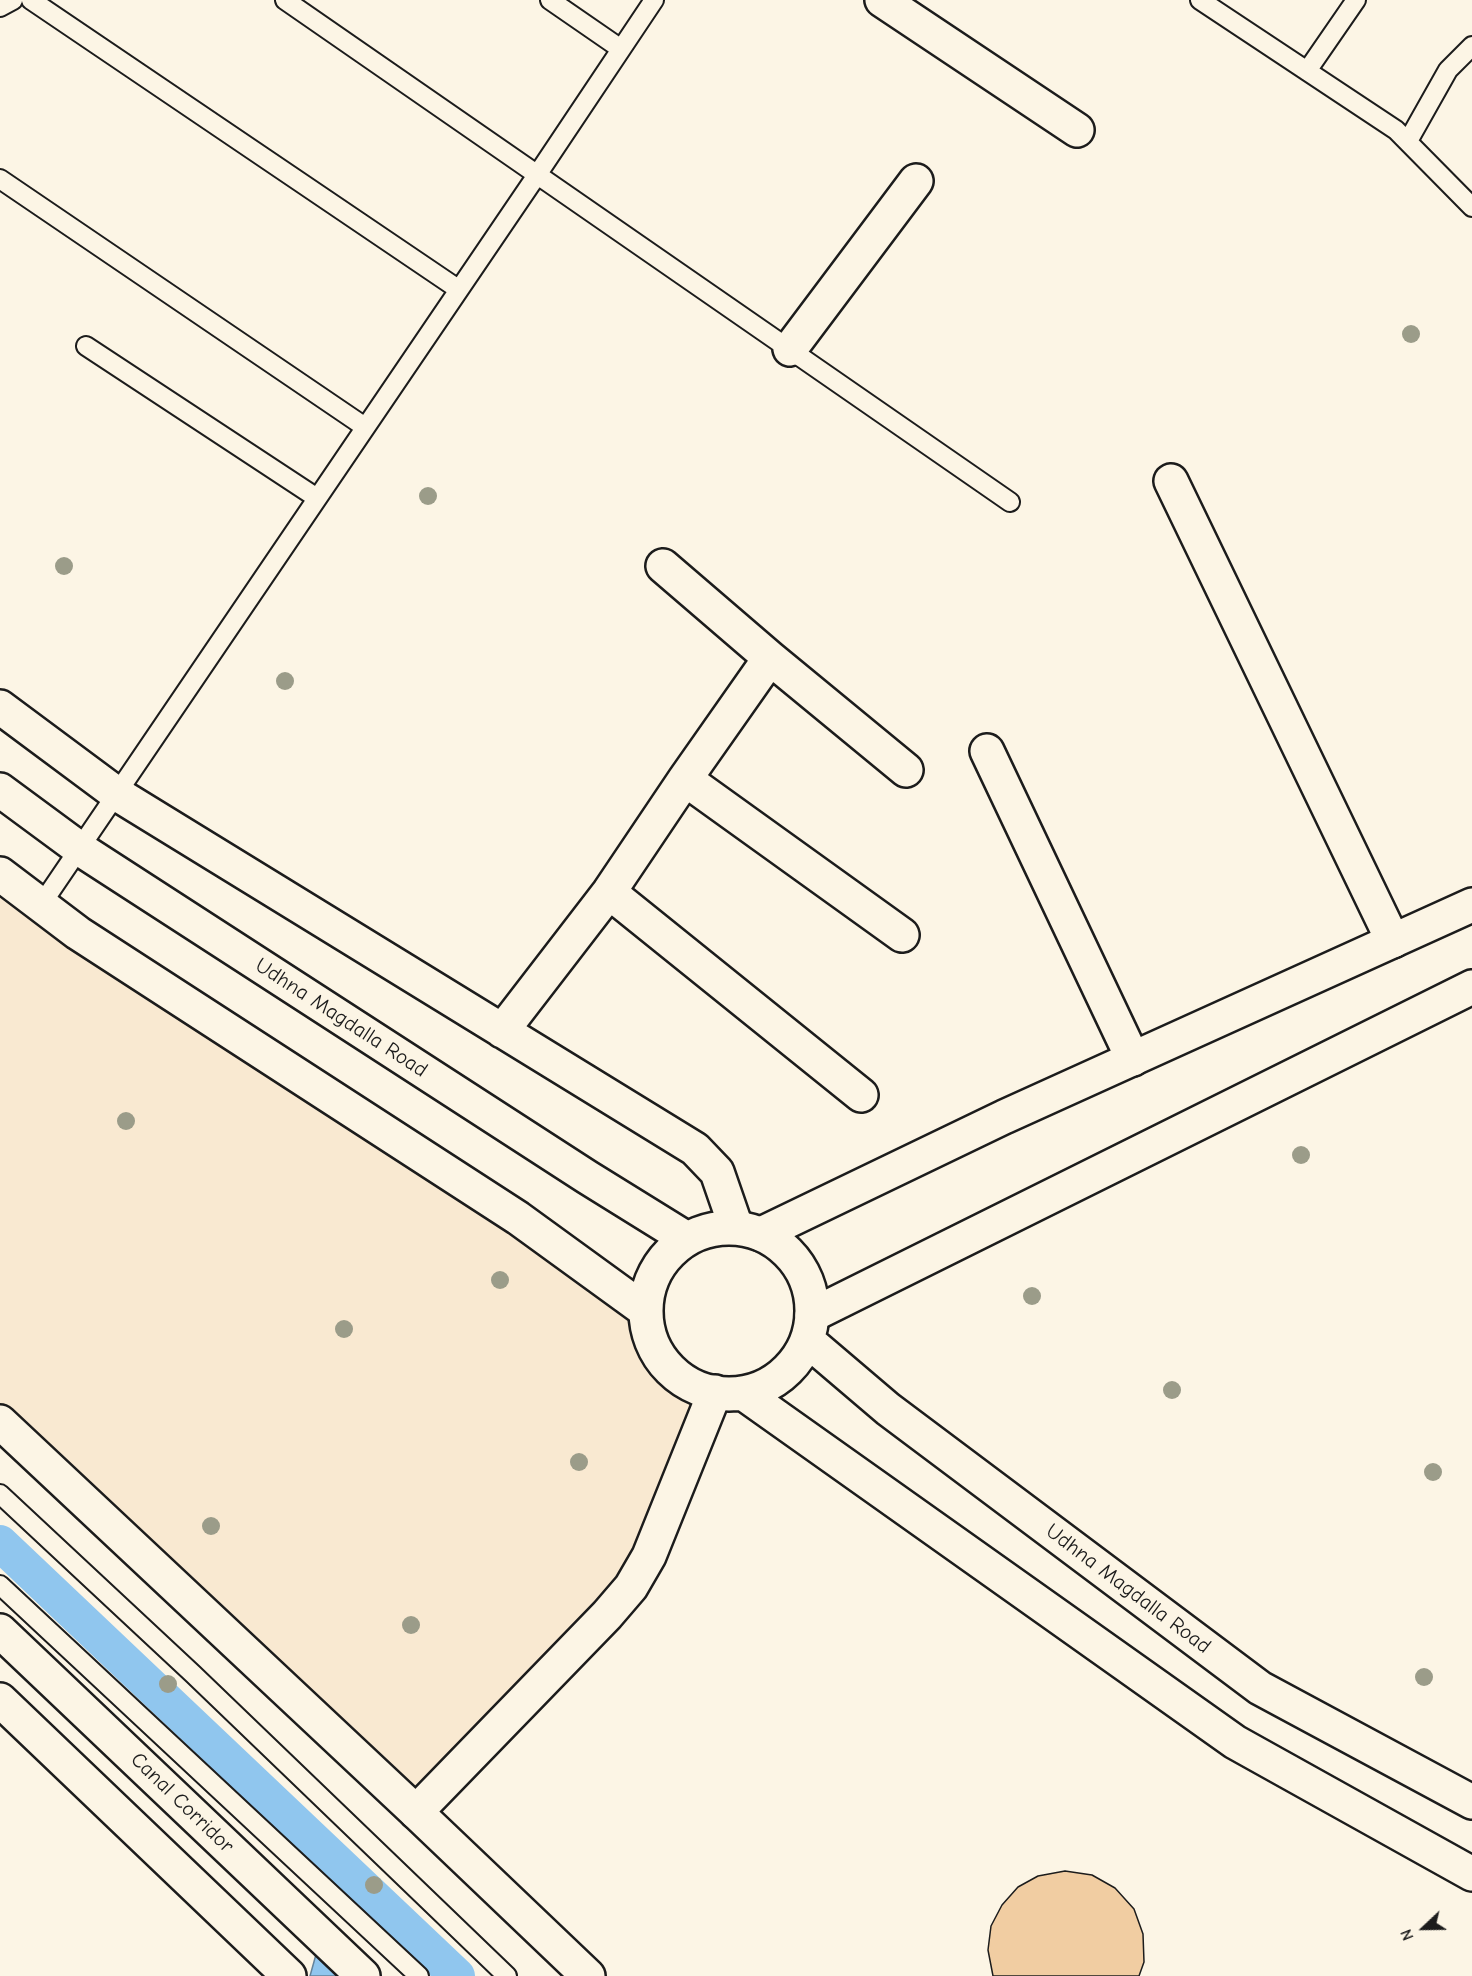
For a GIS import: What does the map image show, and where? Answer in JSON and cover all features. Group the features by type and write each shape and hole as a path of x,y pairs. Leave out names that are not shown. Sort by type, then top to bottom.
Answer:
{"street":[{"path":"882,0 1077,130"},
{"path":"790,349 916,181"},
{"path":"1171,481 1393,941"},
{"path":"663,566 906,770"},
{"path":"502,1030 609,892 684,779 770,658"},
{"path":"0,707 117,794 695,1149 717,1172 748,1231"},
{"path":"987,751 1133,1059"},
{"path":"684,779 902,935"},
{"name":"Udhna Magdalla Road","path":"0,790 80,849 587,1177 687,1239"},
{"path":"0,874 78,933 518,1218 646,1311"},
{"path":"609,892 861,1095"},
{"path":"748,1231 1472,905"},
{"path":"810,1328 1472,987"},
{"path":"729,1393 770,1383 792,1365 810,1328 809,1290 799,1266 783,1247 748,1231 711,1229 687,1239 665,1257 651,1282 646,1311 651,1339 666,1364 687,1383 729,1393 1235,1742 1472,1874"},
{"name":"Udhna Magdalla Road","path":"810,1328 888,1409 1260,1688 1472,1802"},
{"path":"416,1812 632,1587 729,1393"},
{"path":"0,1422 588,1976"},
{"name":"Canal Corridor","path":"0,1631 363,1976"},
{"path":"0,1700 275,1971"}],"lane":[{"path":"0,7 13,0"},
{"path":"31,0 458,290"},
{"path":"285,0 1010,502"},
{"path":"550,0 621,50"},
{"path":"41,905 654,0"},
{"path":"1200,0 1396,130 1472,207"},
{"path":"1307,71 1356,0"},
{"path":"1408,141 1448,70 1472,45"},
{"path":"0,179 365,427"},
{"path":"86,346 317,498"},
{"path":"0,1494 193,1674 507,1976"},
{"path":"0,1585 419,1976"}],"shaded area":[{"path":"0,883 640,1311 646,1338 660,1365 685,1386 703,1396 641,1555 417,1799 0,1417"}],"water":[{"path":"322,1933 364,1976 310,1976"}],"building":[{"path":"1065,1871 1092,1875 1115,1888 1134,1909 1143,1934 1144,1962 1139,1976 993,1976 988,1950 991,1926 1002,1905 1018,1887 1038,1876"}],"waterway":[{"path":"0,1543 457,1976"}]}
